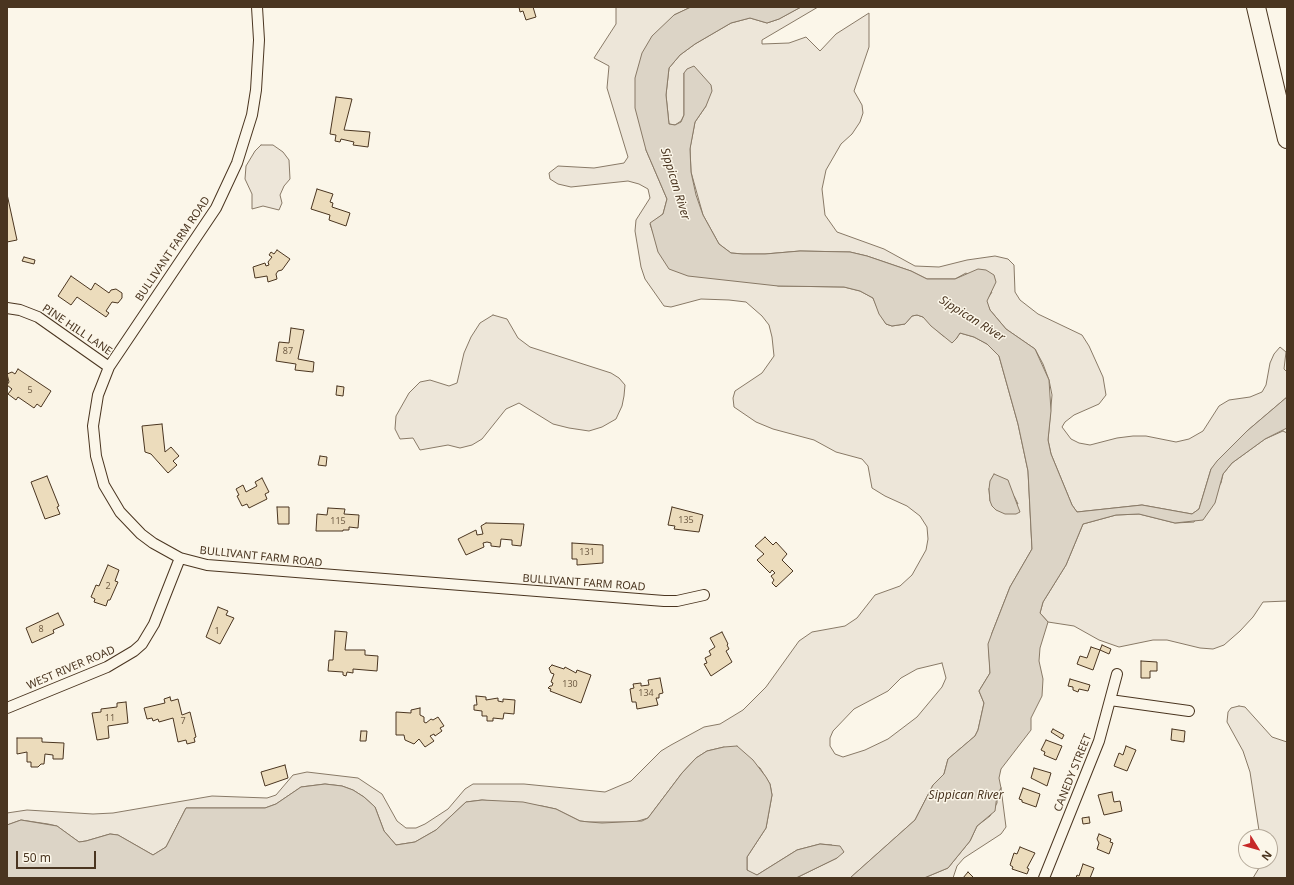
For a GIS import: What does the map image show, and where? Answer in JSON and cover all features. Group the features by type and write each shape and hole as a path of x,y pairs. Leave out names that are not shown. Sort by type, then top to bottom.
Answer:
{"highway":[{"path":"1256,7 1287,139"}],"street":[{"name":"BULLIVANT FARM ROAD","path":"257,7 260,40 256,90 247,132 237,163 216,208 109,367 98,395 93,426 96,456 104,485 120,512 153,543 180,558 200,564 221,567 664,601 678,601 704,595"},
{"name":"PINE HILL LANE","path":"7,308 20,310 38,317 109,367"},
{"name":"WEST RIVER ROAD","path":"7,708 107,667 134,651 142,644 154,624 180,558"},
{"name":"CANEDY STREET","path":"1044,878 1099,741 1117,674"},
{"path":"1110,700 1189,711"}],"shaded area":[{"path":"616,7 691,7 674,15 646,150 667,199 663,214 650,224 654,235 778,286 844,287 860,291 873,298 886,324 892,326 905,324 912,316 917,315 923,317 943,336 956,339 960,333 974,337 987,344 999,356 1018,424 1028,471 1032,549 1010,587 992,633 989,652 990,673 979,691 984,703 978,730 975,736 948,759 944,774 933,785 915,820 850,878 796,878 837,858 832,845 820,844 797,850 757,875 751,873 747,870 747,857 766,828 772,795 770,784 760,768 724,747 707,751 696,758 682,773 648,818 635,822 580,821 556,809 542,806 482,800 466,802 436,830 415,842 396,845 384,831 375,807 364,797 353,790 342,786 325,784 301,787 276,804 265,808 186,808 166,847 153,855 118,835 110,834 79,842 57,826 21,820 7,825 7,813 27,810 93,814 113,813 212,796 267,798 276,795 293,775 307,772 358,778 382,794 397,821 406,828 416,828 425,824 448,809 465,789 473,784 524,784 605,792 631,781 661,751 671,745 704,727 720,724 743,710 766,687 799,641 812,632 845,626 857,618 875,595 900,586 912,575 926,550 928,539 927,527 920,516 907,506 872,488 868,466 862,459 836,452 814,440 773,429 756,422 734,407 733,398 735,391 762,373 774,356 769,325 762,316 746,302 729,300 701,299 671,307 664,306 645,279 641,267 635,231 636,220 650,198 648,189 639,184 628,181 571,187 558,184 550,179 549,173 558,166 594,168 624,163 628,157 607,88 609,66 594,58 616,24","holes":["989,489 1014,496 1018,504 990,501","942,663 946,678 942,687 917,717 888,739 865,750 843,757 835,754 830,746 830,738 833,731 854,709 888,691 901,678 917,669"]},
{"path":"801,7 818,7 762,40 762,44 789,43 806,37 820,51 836,34 869,13 869,47 854,91 862,105 863,113 860,122 852,134 841,144 826,170 822,189 825,215 837,232 884,249 915,266 939,267 967,260 995,256 1008,259 1014,265 1015,292 1020,300 1038,314 1082,335 1089,346 1103,377 1106,395 1099,404 1074,415 1065,422 1062,427 1071,439 1079,443 1090,445 1117,438 1133,436 1146,436 1176,442 1189,439 1203,431 1219,406 1229,400 1250,397 1262,392 1266,385 1270,363 1274,354 1280,347 1286,352 1284,369 1287,372 1287,397 1247,431 1211,469 1199,509 1192,514 1142,505 1077,512 1072,505 1051,454 1048,440 1052,395 1049,380 1043,364 1035,349 1006,329 990,310 986,301 992,292 966,273 955,279 927,279 911,271 867,256 850,252 800,251 743,254 731,253 719,244 703,215 691,172 690,148 695,122 706,106 684,73 684,115 681,121 675,125 669,124 666,95 669,68 680,55 695,44 731,23 750,18 767,23 779,19"},
{"path":"261,145 273,145 283,152 289,160 290,179 284,186 280,195 282,203 279,210 263,206 252,209 252,194 245,179 246,166 255,151"},
{"path":"493,315 507,319 518,338 530,347 611,373 619,378 625,385 622,406 616,419 602,427 589,431 569,428 553,424 519,403 506,409 482,439 472,445 460,448 448,445 420,450 413,438 400,439 395,429 396,416 409,393 420,382 430,380 449,386 457,383 464,353 471,337 480,323"},
{"path":"1283,431 1287,433 1287,601 1263,602 1253,617 1240,631 1224,645 1213,649 1200,648 1167,640 1153,640 1119,647 1099,640 1074,626 1048,622 1040,613 1043,602 1066,565 1083,524 1116,515 1139,514 1175,523 1194,522 1221,483 1223,474 1232,463 1265,439"},
{"path":"1239,706 1245,707 1272,737 1287,742 1287,878 1253,878 1258,869 1278,869 1278,829 1259,829 1250,772 1243,751 1227,722 1228,712 1231,708"},
{"path":"1001,788 1006,827 1001,834 964,858 957,866 953,878 924,878 948,868 970,841 977,826 990,816 997,803 997,795"}],"water":[{"name":"Sippican River","path":"691,7 801,7 779,19 767,23 750,18 731,23 695,44 680,55 669,68 666,95 669,124 675,125 681,122 684,115 684,73 687,69 694,66 711,85 712,91 706,106 695,122 690,149 691,172 696,195 703,215 719,244 731,253 743,254 800,251 850,252 867,256 911,271 927,279 955,279 978,269 986,270 994,275 996,282 987,301 990,310 1006,329 1035,349 1049,380 1051,411 1048,440 1051,454 1072,505 1077,512 1142,505 1192,514 1199,509 1211,469 1217,461 1247,431 1287,397 1287,428 1265,439 1232,463 1223,474 1215,503 1203,520 1175,523 1139,514 1116,515 1083,524 1066,565 1043,602 1040,613 1048,622 1040,648 1039,661 1043,679 1042,696 1031,718 1031,730 1001,769 999,778 1001,788 997,795 995,811 977,826 970,841 948,868 924,878 850,878 915,820 933,785 944,774 948,759 975,736 978,730 984,703 979,691 990,673 988,644 1010,587 1032,549 1028,471 1018,424 999,356 987,344 974,337 960,333 952,343 931,326 923,317 917,315 912,316 905,324 892,326 886,324 879,314 873,298 860,291 844,287 778,286 688,276 669,269 658,252 650,223 663,214 667,199 646,150 635,108 635,78 642,53 652,36 674,15"},
{"path":"994,474 1008,480 1020,512 1016,514 1005,514 996,510 992,506 989,489 990,481"},
{"path":"737,746 753,760 766,777 770,784 772,795 766,828 747,857 747,870 757,875 797,850 820,844 840,846 844,852 837,858 796,878 7,878 7,825 21,820 57,826 79,842 110,834 118,835 153,855 166,847 186,808 265,808 276,804 301,787 325,784 342,786 353,790 364,797 375,807 384,831 396,845 415,842 436,830 466,802 482,800 523,802 556,809 580,821 602,823 642,821 648,818 682,773 696,758 707,751"}],"building":[{"path":"519,7 533,7 536,17 526,20 523,11 520,12"},
{"path":"336,97 352,99 344,130 370,132 368,147 353,145 354,142 341,139 340,142 335,141 336,135 330,134"},
{"path":"317,189 333,194 330,202 333,203 332,207 350,213 346,226 329,220 330,215 311,209"},
{"path":"7,194 17,240 7,242"},
{"path":"277,250 290,259 282,270 278,271 276,274 277,279 268,282 267,276 255,278 253,267 265,263 266,266 269,265 268,262 272,257 269,255 271,252 274,254"},
{"path":"24,257 35,260 34,264 22,261"},
{"path":"71,276 91,290 95,283 109,293 111,290 116,289 122,293 122,298 118,303 112,302 106,311 109,313 106,317 77,297 71,305 58,296"},
{"path":"291,328 304,330 298,359 314,362 313,372 295,370 296,364 276,361 279,342 289,343"},
{"path":"18,369 51,391 41,407 37,404 34,408 18,397 16,400 8,394 12,389 7,385 9,382 7,374 12,372 15,374"},
{"path":"337,386 344,387 343,396 336,395"},
{"path":"162,424 165,452 171,447 179,456 173,461 177,465 168,473 151,454 145,452 142,426"},
{"path":"320,456 327,457 326,466 318,465"},
{"path":"47,476 59,506 57,507 60,514 45,519 31,482"},
{"path":"262,478 269,492 265,494 267,499 249,508 247,504 242,506 237,496 239,495 236,489 243,485 246,492 257,486 255,482"},
{"path":"277,507 289,507 289,524 278,524"},
{"path":"672,507 703,515 699,532 674,529 675,526 668,525"},
{"path":"328,508 345,509 344,514 359,515 358,528 349,527 349,530 343,531 316,531 317,514 327,515"},
{"path":"486,523 524,524 521,546 512,545 512,540 501,539 500,547 491,546 491,543 487,542 483,543 484,547 466,555 458,539 476,530 477,535 483,534 481,526"},
{"path":"765,537 773,545 776,542 787,554 782,560 793,571 776,587 772,583 774,580 771,576 775,573 772,570 770,573 757,560 764,554 755,546"},
{"path":"572,543 603,545 603,563 577,565 577,559 572,559"},
{"path":"108,565 119,570 115,581 118,582 106,606 94,602 95,599 91,597 96,585 99,586"},
{"path":"218,607 228,611 226,615 234,618 220,644 206,637"},
{"path":"58,613 64,625 53,630 54,633 32,643 26,628"},
{"path":"335,631 347,632 345,650 365,650 365,655 378,656 377,671 353,669 353,673 347,672 346,676 343,675 343,672 328,671 329,660 333,660"},
{"path":"722,632 728,644 729,649 726,651 732,662 711,676 704,664 707,663 705,658 711,655 709,651 715,647 710,638"},
{"path":"1102,645 1111,649 1109,654 1100,650"},
{"path":"1091,647 1100,650 1093,670 1077,664 1080,656 1087,658"},
{"path":"1141,661 1157,662 1157,671 1150,671 1150,678 1141,678"},
{"path":"552,665 564,669 565,667 576,673 577,670 591,675 581,703 550,691 551,689 548,688 552,686 553,683 551,682 554,674 551,673 549,668"},
{"path":"660,678 663,693 659,694 659,698 656,698 658,705 637,709 636,702 632,702 630,689 634,688 633,684 641,683 641,686 649,685 648,680"},
{"path":"1070,679 1090,685 1088,691 1079,689 1078,692 1073,690 1073,687 1068,686"},
{"path":"476,696 486,697 486,700 498,698 498,701 503,702 503,699 515,700 514,714 504,713 503,719 493,718 493,721 487,721 487,716 482,716 482,711 474,710 474,705 477,705"},
{"path":"170,697 171,701 178,699 182,715 190,712 196,737 194,738 195,742 187,744 186,740 178,742 173,718 159,722 158,719 153,721 152,718 147,719 144,708 165,703 164,699"},
{"path":"126,702 128,723 108,726 109,738 97,740 92,713 101,712 101,709 117,707 117,703"},
{"path":"420,708 420,715 424,717 424,722 426,723 431,719 433,720 438,717 444,726 440,728 442,731 435,736 434,734 430,736 434,741 425,747 419,739 414,744 405,740 404,735 396,735 396,712 411,713 411,710"},
{"path":"1053,729 1064,735 1062,739 1051,732"},
{"path":"1172,729 1185,731 1184,742 1171,740"},
{"path":"361,731 367,731 366,741 360,741"},
{"path":"17,738 42,738 42,742 64,743 63,759 53,759 53,755 45,754 44,764 41,764 38,767 31,767 31,762 27,762 27,752 17,754"},
{"path":"1046,740 1062,746 1056,760 1044,755 1045,752 1041,750"},
{"path":"1126,746 1136,750 1127,771 1114,766 1119,753 1123,755"},
{"path":"285,765 288,778 265,786 261,772"},
{"path":"1034,768 1051,773 1047,786 1031,778"},
{"path":"1023,788 1040,794 1036,807 1022,802 1022,800 1019,799"},
{"path":"1112,792 1114,802 1120,801 1122,811 1104,815 1098,795"},
{"path":"1089,817 1090,823 1083,824 1082,818"},
{"path":"1099,834 1111,839 1110,842 1113,843 1109,854 1097,849 1099,843 1097,839"},
{"path":"1020,847 1035,853 1027,868 1029,869 1027,874 1012,869 1013,867 1010,865 1014,853 1017,854"},
{"path":"1083,864 1094,868 1090,878 1076,878 1077,875 1079,876"},
{"path":"968,872 974,878 963,878"}]}
